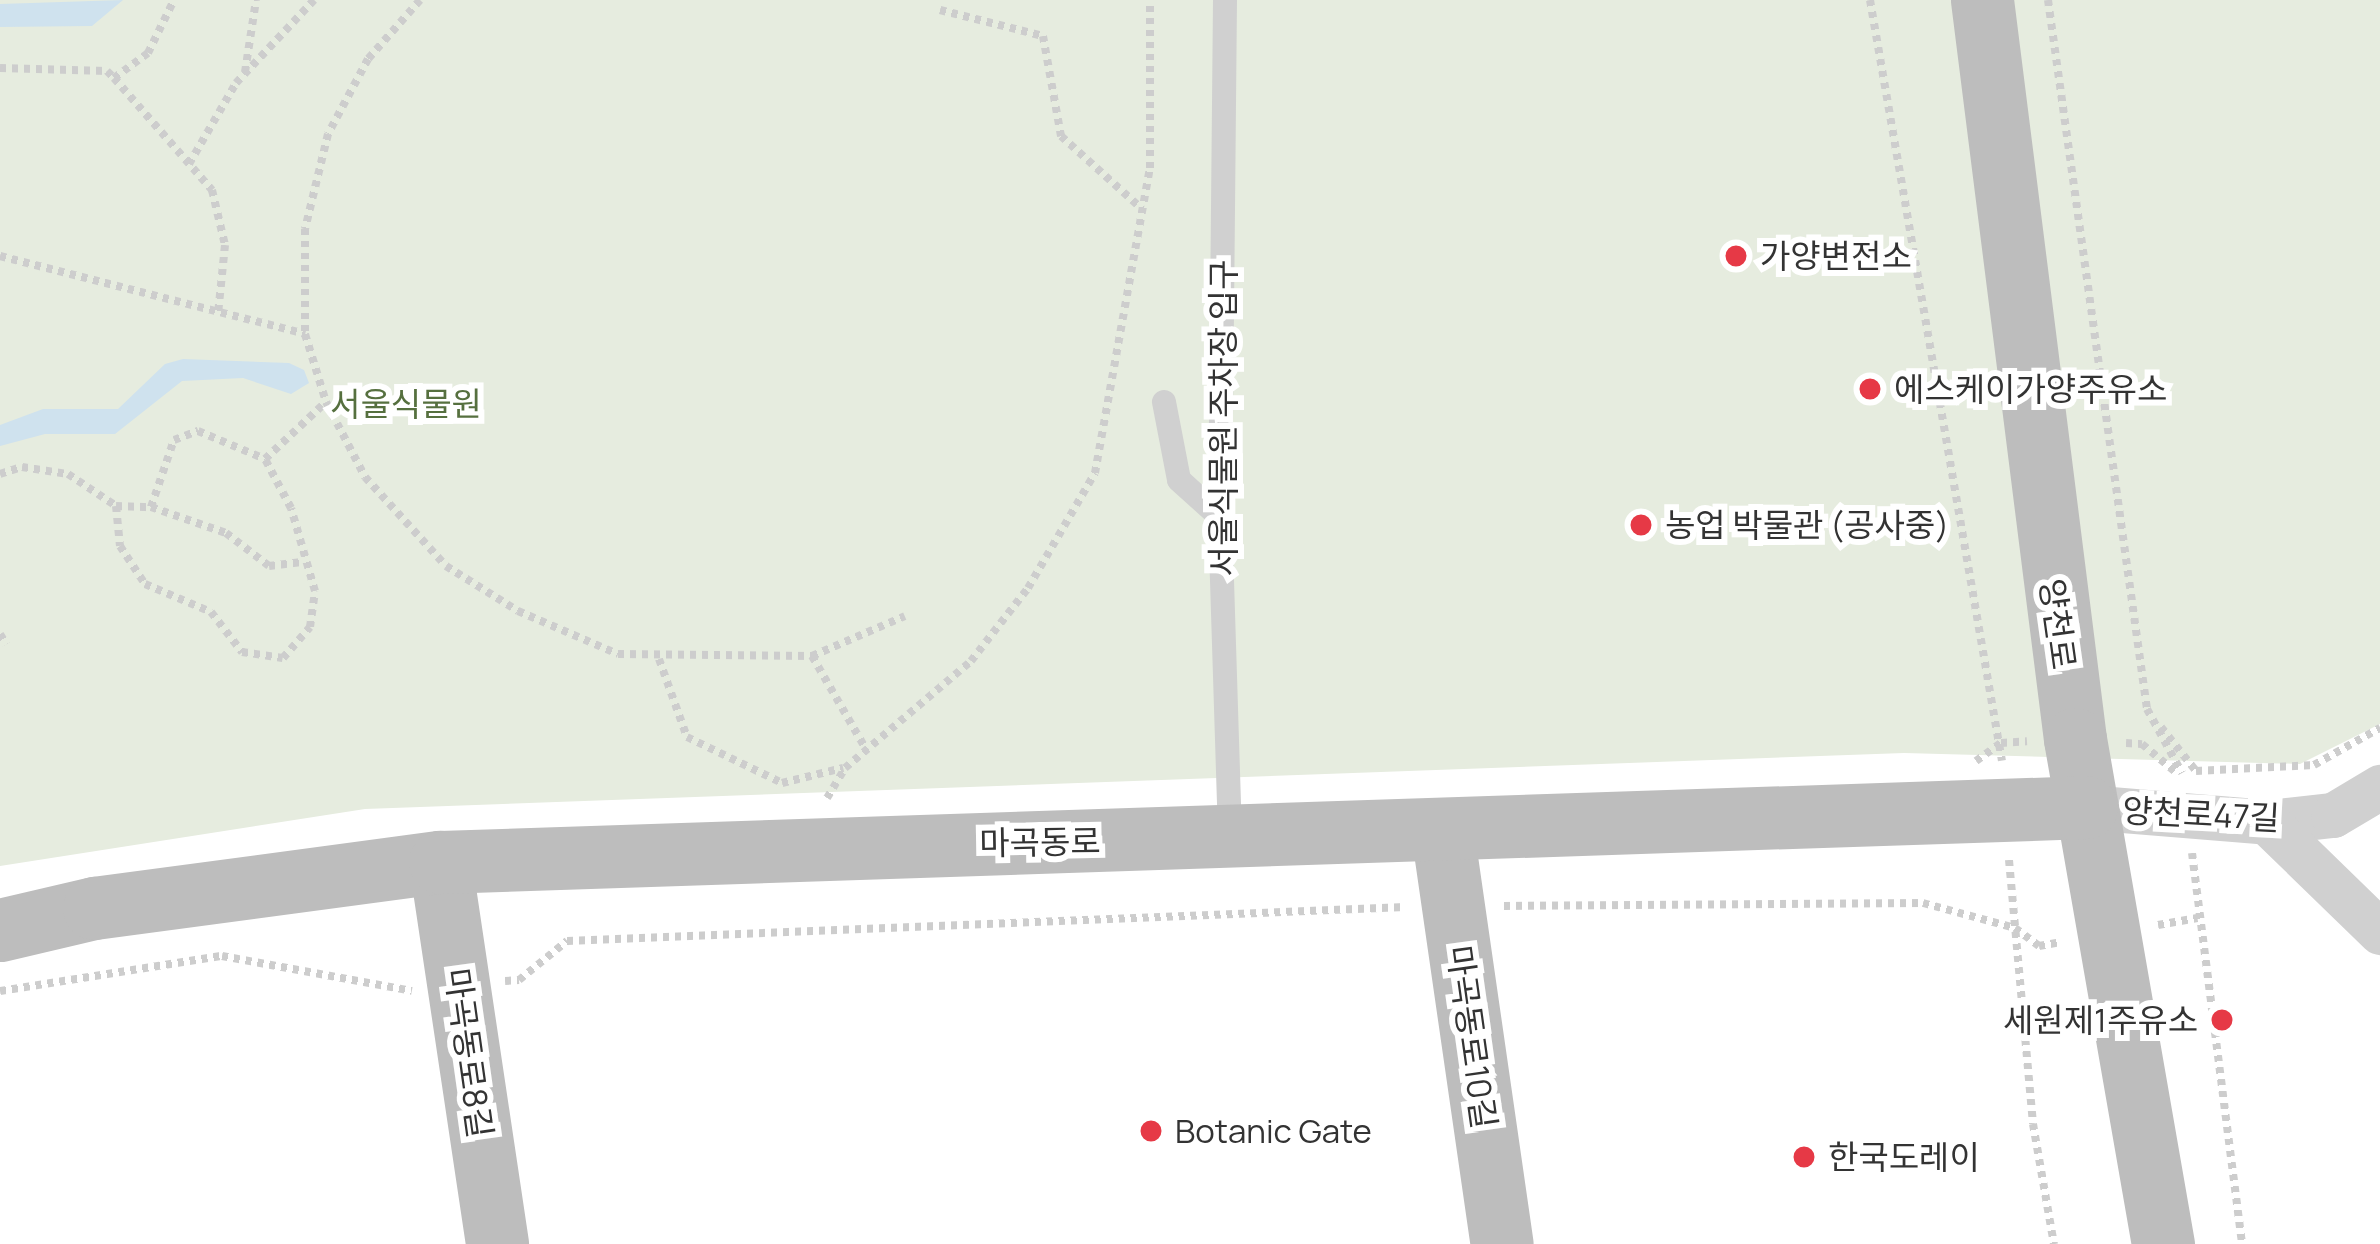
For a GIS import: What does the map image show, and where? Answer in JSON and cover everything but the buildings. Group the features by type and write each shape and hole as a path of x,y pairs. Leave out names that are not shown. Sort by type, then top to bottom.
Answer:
{"main road":[{"name":"양천로","path":"1982,0 2033,446 2086,807 2163,1244"},
{"name":"마곡동로","path":"0,930 94,908 440,862 2086,807"},
{"name":"마곡동로10길","path":"1442,830 1502,1244"},
{"name":"마곡동로8길","path":"440,862 497,1244"}],"street":[{"name":"양천로47길","path":"2086,807 2190,794 2267,822 2333,815 2380,787"},
{"path":"2267,822 2380,932"}],"lane":[{"name":"서울식물원 주차장 입구","path":"1225,0 1220,517 1231,837"},
{"path":"1164,402 1180,480 1220,517"}],"path":[{"path":"114,78 148,53 174,0"},
{"path":"245,74 256,0"},
{"path":"189,164 245,74 314,0"},
{"path":"420,0 368,59 328,134 305,229 305,334 326,402 365,477 446,566 518,611 618,654 659,659 812,656 905,616"},
{"path":"800,847 845,768 971,661 1028,588 1095,473 1143,210 1150,0"},
{"path":"1870,0 2001,743 2033,1124 2054,1244"},
{"path":"2048,0 2147,709 2190,794 2197,918 2242,1244"},
{"path":"940,10 1043,36 1061,136 1143,210"},
{"path":"0,68 107,71 114,78 212,190 225,245 218,314"},
{"path":"0,256 305,334"},
{"path":"265,459 326,402"},
{"path":"116,506 120,546 145,584 211,612 242,652 283,658 310,627 315,591 291,508 265,459 198,431 174,440 151,507"},
{"path":"0,474 22,467 68,474 116,506 151,507 226,533 269,566 304,562"},
{"path":"0,634 6,644"},
{"path":"812,656 866,749"},
{"path":"659,659 686,736 782,783 845,768"},
{"path":"2147,709 2196,771 2314,765 2380,728"},
{"path":"2142,744 2190,794"},
{"path":"0,991 222,956 410,992 519,980 567,941 1453,906 1923,903 2014,928 2038,946 2197,918"}],"green space":[{"name":"서울식물원","path":"0,0 2380,0 2380,724 2300,764 1904,753 365,809 0,866"}],"water":[{"path":"123,0 92,26 0,27 0,4"},
{"path":"183,359 289,363 304,370 309,383 291,394 243,378 182,381 115,434 45,434 0,446 0,425 43,409 118,409 165,364"}],"place":[{"name":"가양변전소","path":"1736,256"},
{"name":"에스케이가양주유소","path":"1870,389"},
{"name":"농업 박물관 (공사중)","path":"1641,525"},
{"name":"세원제1주유소","path":"2222,1020"},
{"name":"Botanic Gate","path":"1151,1131"},
{"name":"한국도레이","path":"1804,1157"}]}
